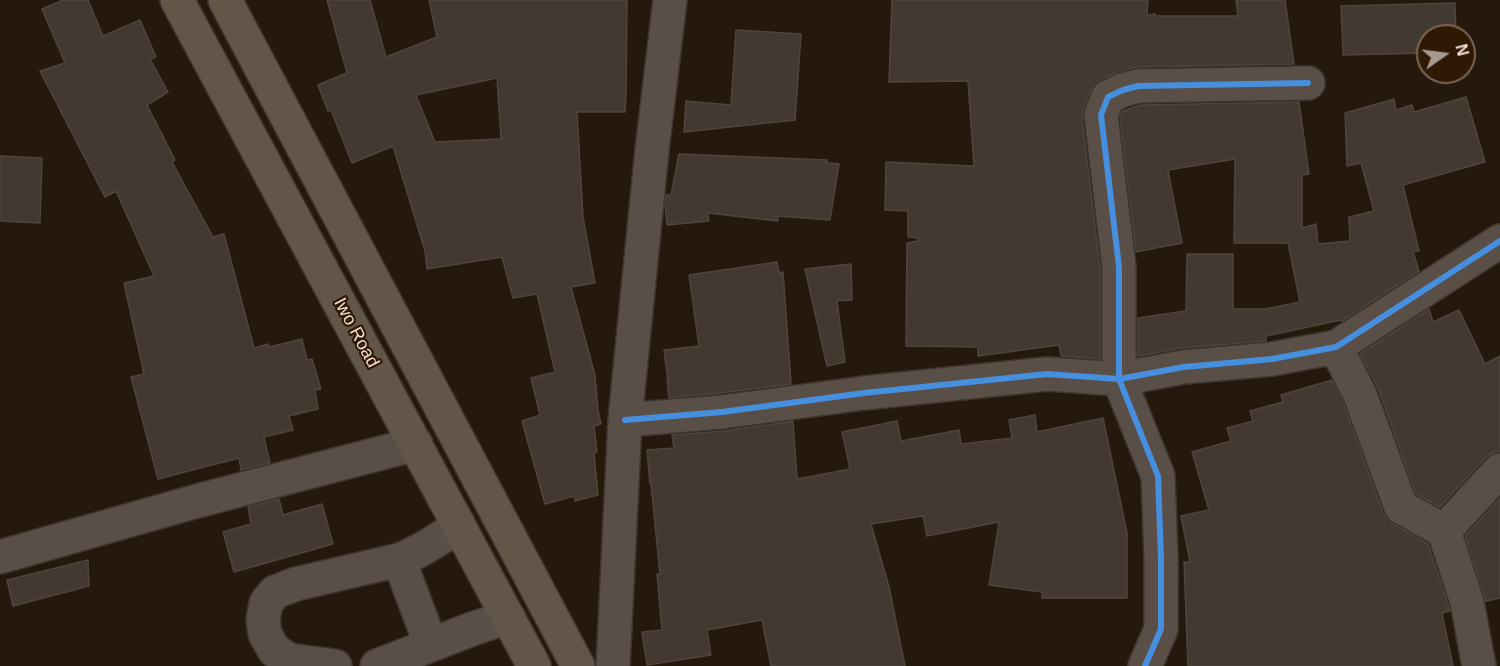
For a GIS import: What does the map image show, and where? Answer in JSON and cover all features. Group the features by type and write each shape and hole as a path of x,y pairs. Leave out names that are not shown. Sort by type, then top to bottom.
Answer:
{"main road":[{"name":"Iwo Road","path":"177,0 534,666"},
{"path":"225,0 578,666"}],"street":[{"path":"613,666 626,420 652,150 670,0"},
{"path":"1145,666 1161,628 1158,476 1119,379 1119,267 1101,115 1108,97 1138,86 1308,84"},
{"path":"626,420 722,412 864,393 1047,374 1119,379 1184,367 1272,359 1336,347 1500,241"},
{"path":"1336,347 1360,395 1401,507 1444,531 1467,602 1479,666"},
{"path":"0,557 197,501 416,444"},
{"path":"1444,531 1500,470"},
{"path":"335,666 289,660 274,650 265,634 263,620 266,603 275,592 296,584 399,560 434,543 459,525"},
{"path":"399,560 431,645"},
{"path":"377,666 508,617"}],"building":[{"path":"63,0 88,0 103,36 140,20 156,57 150,59 168,92 147,105 175,160 172,162 213,237 224,234 254,348 302,339 307,360 312,359 321,389 315,390 318,409 289,416 293,430 264,437 270,463 241,470 239,458 158,479 131,377 144,374 124,283 154,276 116,191 105,197 40,71 65,63 42,9"},
{"path":"327,0 370,0 386,57 437,37 429,0 627,0 625,112 577,112 583,217 595,283 571,287 595,375 601,424 594,426 598,495 575,501 574,496 545,504 522,421 540,415 531,378 555,372 537,294 513,298 502,257 427,269 425,251 393,146 352,163 331,110 328,111 318,85 347,73","holes":["497,78 501,139 435,142 416,95"]},
{"path":"892,0 1148,0 1147,15 1238,16 1236,0 1285,0 1294,64 1137,67 1100,80 1091,90 1082,117 1100,268 1100,359 1061,356 1059,345 978,356 978,347 906,346 907,243 918,241 918,238 908,237 908,211 885,210 886,162 974,166 968,81 889,82"},
{"path":"1455,3 1456,24 1416,24 1416,53 1343,55 1341,6"},
{"path":"736,30 801,34 795,120 684,132 686,101 731,105"},
{"path":"1466,97 1485,162 1403,185 1419,251 1413,252 1419,271 1342,321 1266,336 1266,341 1182,348 1138,356 1138,318 1186,311 1187,254 1233,254 1233,309 1265,309 1300,302 1288,243 1234,243 1235,159 1168,170 1182,243 1136,252 1120,117 1123,111 1141,105 1299,102 1309,174 1302,175 1302,228 1316,224 1318,244 1350,241 1349,217 1374,211 1361,163 1347,166 1345,113 1394,99 1396,110 1412,105 1414,112"},
{"path":"679,154 827,160 827,163 839,164 830,220 778,216 778,221 708,213 709,221 667,225 666,195 671,195"},
{"path":"0,156 42,158 40,223 0,221"},
{"path":"777,262 779,273 783,272 791,384 669,398 664,350 699,346 689,275"},
{"path":"851,264 852,300 837,301 845,362 827,366 805,269"},
{"path":"1429,309 1433,322 1459,310 1485,364 1500,356 1500,452 1494,452 1486,457 1440,507 1416,494 1378,388 1360,354"},
{"path":"1332,380 1343,402 1383,513 1392,523 1428,544 1450,611 1442,613 1453,666 1188,666 1184,562 1190,562 1181,516 1209,510 1192,452 1231,441 1227,428 1253,421 1250,411 1283,402 1281,395"},
{"path":"1035,415 1037,432 1103,418 1127,533 1127,598 1042,598 1042,592 989,585 999,522 927,536 923,516 871,524 889,587 905,666 771,666 762,620 707,630 711,655 647,665 642,632 662,630 657,574 660,574 647,450 674,448 672,435 724,431 793,421 797,479 850,469 842,432 897,421 901,441 959,430 961,444 1012,438 1009,420"},
{"path":"1500,498 1500,598 1486,601 1465,536"},
{"path":"279,499 283,515 322,504 333,544 234,572 223,532 251,524 248,507"},
{"path":"88,560 89,586 13,606 7,580"}],"cycle path":[{"path":"1145,666 1161,629 1158,476 1119,379 1119,267 1101,115 1108,97 1138,86 1308,83"},
{"path":"625,420 722,412 864,393 1047,374 1119,379 1184,367 1272,359 1336,347 1500,241"}]}
